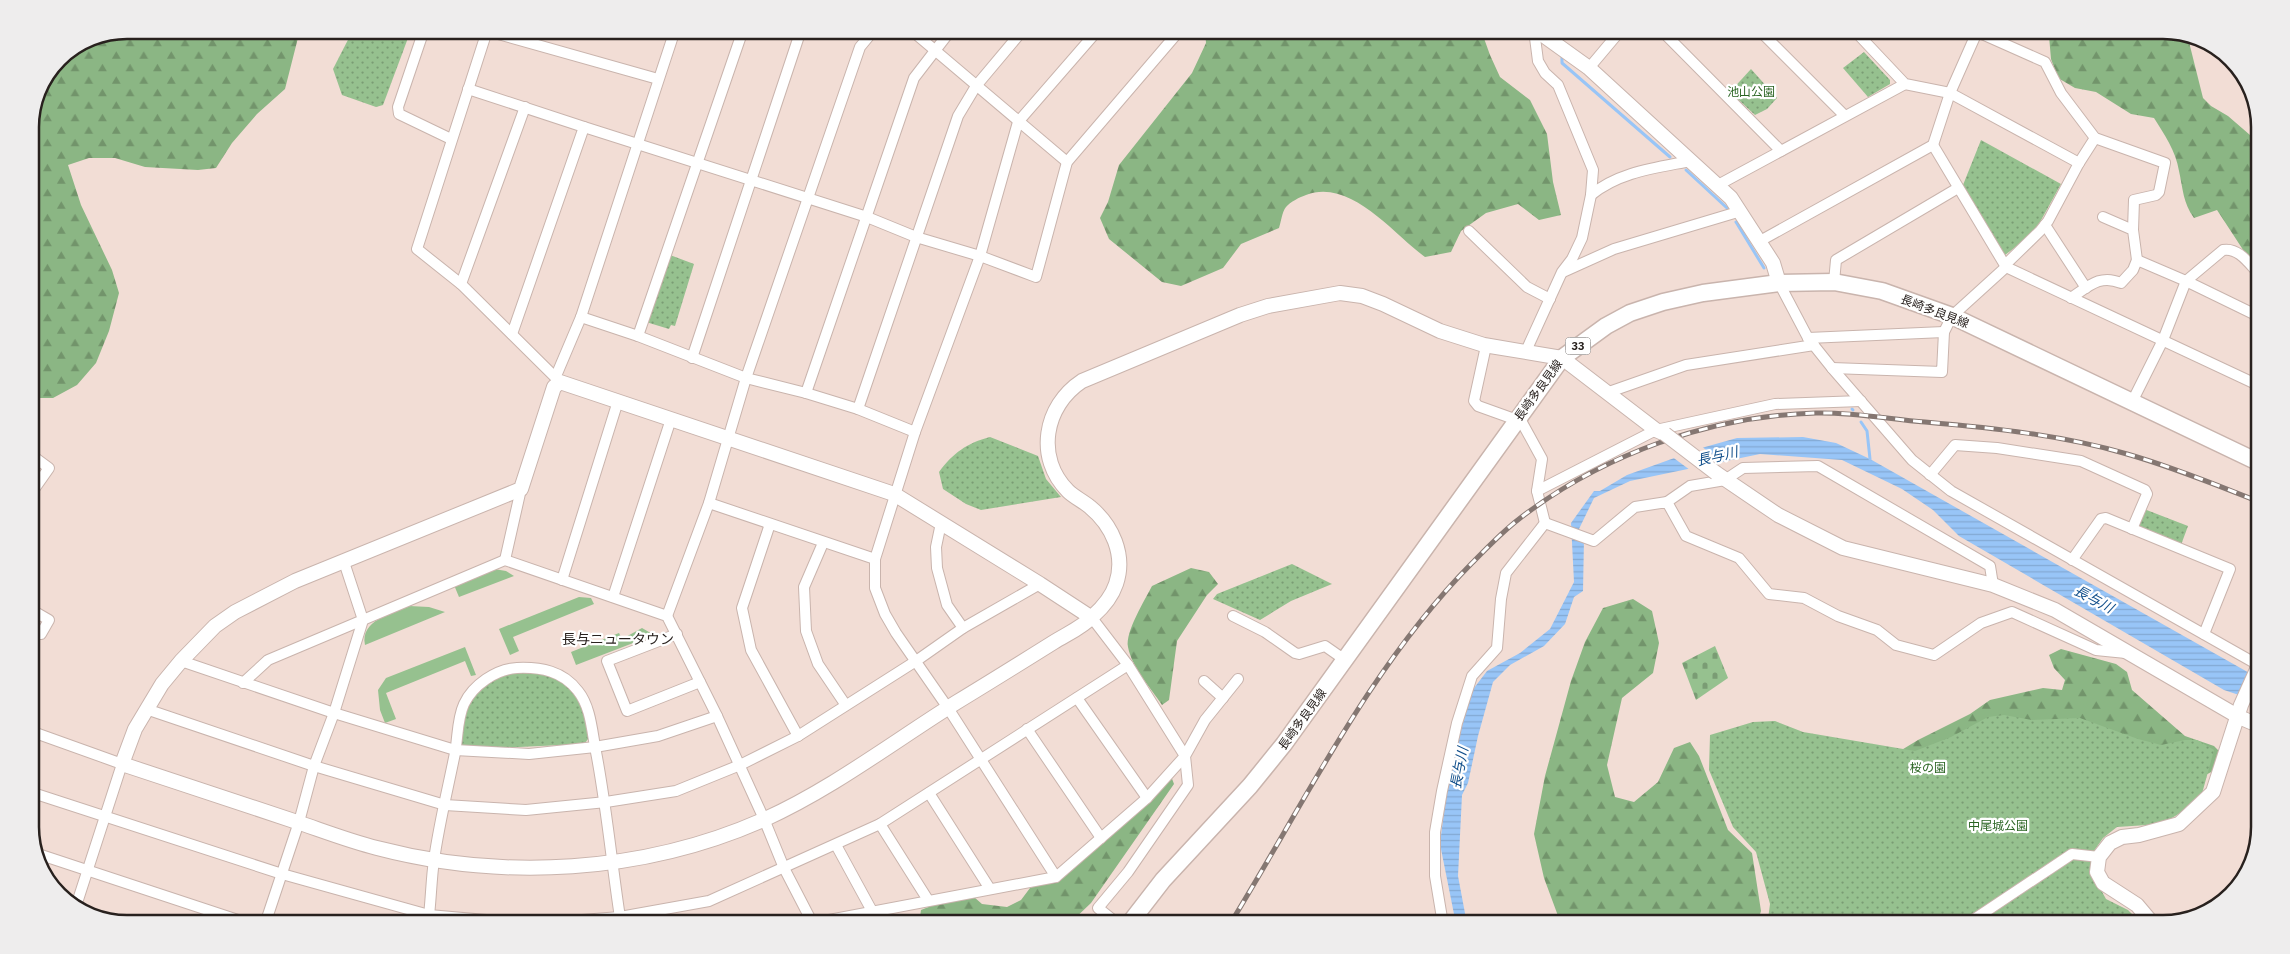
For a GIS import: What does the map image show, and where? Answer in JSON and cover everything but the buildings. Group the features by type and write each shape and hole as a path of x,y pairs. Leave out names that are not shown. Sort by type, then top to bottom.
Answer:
{"main road":[{"name":"長崎多良見線","path":"1136,915 1163,880 1250,786 1284,744 1562,358 1606,326 1630,313 1662,302 1703,293 1779,283 1834,282 1882,291 1952,316 2251,458"}],"street":[{"path":"421,39 398,107 399,114 451,139"},
{"path":"482,39 417,249 461,284 558,379 894,494 1092,618 1128,665 1185,756 1188,785 1128,872 1098,908 1107,915"},
{"path":"517,39 658,79"},
{"path":"505,560 521,489 554,387 581,318 672,39"},
{"path":"638,336 740,39"},
{"path":"692,358 798,39"},
{"path":"667,616 709,503 746,378 807,199 860,47 867,39"},
{"path":"921,39 1067,162"},
{"path":"806,393 914,78 944,39"},
{"path":"858,409 958,116 976,86 1015,39"},
{"path":"1056,877 886,614 875,588 875,559 915,432 980,256 1018,122 1090,39"},
{"path":"468,89 867,217 916,237 980,256 1036,277 1067,162 1172,39"},
{"path":"1526,351 1562,272 1572,259 1582,238 1591,195 1593,170 1558,85 1545,73 1538,61 1536,39"},
{"path":"1548,39 1588,68 1718,185 1741,211 1773,263 1779,283 1811,341 1912,460 1951,491 2251,660"},
{"path":"1588,68 1614,39"},
{"path":"1670,39 1781,150"},
{"path":"1768,39 1844,115"},
{"path":"1862,39 1905,84 1950,93 2078,163"},
{"path":"1760,241 1933,145 1950,93 1972,39"},
{"path":"1993,39 2045,62 2061,93 2095,138 2165,162 2159,192 2156,195 2134,200 2133,230 2137,260 2133,270 2121,283 2106,278 2071,298"},
{"path":"1718,185 1844,115 1905,84"},
{"path":"461,284 525,106"},
{"path":"512,334 584,127"},
{"path":"1832,368 1942,372 1944,332 1952,316 2006,266 2045,225 2078,163 2095,138"},
{"path":"1933,145 2006,266 2251,382"},
{"path":"1591,195 1600,187 1624,175 1690,161"},
{"path":"1834,282 1836,260 1958,188"},
{"path":"1562,272 1614,249 1741,211"},
{"path":"2103,217 2133,230"},
{"path":"2045,225 2086,288"},
{"path":"1469,231 1528,287 1550,299"},
{"path":"2132,402 2163,340 2186,281 2223,250 2230,249 2237,252 2251,266"},
{"path":"2137,260 2251,313"},
{"path":"39,735 375,848 434,860 528,868 583,866 690,848 764,819 847,774 1092,618 1110,596 1117,583 1118,554 1107,523 1068,491 1056,475 1049,451 1048,430 1054,410 1069,389 1082,381 1240,315 1268,306 1340,293 1362,296 1383,304 1440,332 1486,346 1562,358 1720,477 1778,515 1843,548 1993,585 2055,610 2129,653 2240,711 2251,719"},
{"path":"581,318 638,336 746,378 806,393 858,409 915,432"},
{"path":"1609,392 1686,364 1811,341 1944,332"},
{"path":"1486,346 1474,401 1478,406 1518,418 1542,459 1536,491 1545,523"},
{"path":"562,580 618,401"},
{"path":"1536,491 1660,432 1775,404 1861,401"},
{"path":"613,597 671,419"},
{"path":"1930,475 1955,445 1998,448 2080,461 2145,490 2147,494 2132,528"},
{"path":"39,460 50,468 39,483"},
{"path":"1545,523 1594,541 1636,507 1667,502 1690,486 1743,468 1818,466 1990,566 1993,585"},
{"path":"78,900 135,729 162,684 215,626 235,612 269,593 521,489"},
{"path":"1667,502 1686,536 1739,558 1769,594 1804,598 1838,616 1877,630 1896,645 1934,655 1981,623 2012,612 2096,650 2129,653"},
{"path":"709,503 875,559"},
{"path":"2072,560 2101,519 2106,518 2230,569 2204,634"},
{"path":"941,523 936,547 937,568 947,606 963,628"},
{"path":"1442,915 1435,876 1435,832 1457,723 1472,676 1497,648 1501,599 1506,573 1545,523"},
{"path":"770,524 742,608 751,650 798,736"},
{"path":"823,543 804,587 806,631 818,664 845,704"},
{"path":"244,683 268,660 505,560 667,616 740,765 784,868 807,915"},
{"path":"267,915 299,822 314,766 334,713 363,620 344,562"},
{"path":"146,709 314,766 445,804 526,810 606,802 676,791 740,765 798,736 845,704 916,661 963,628 1040,584"},
{"path":"39,614 49,620 41,634 39,634"},
{"path":"1233,616 1265,632 1295,653 1299,654 1325,646 1345,660"},
{"path":"677,634 608,661 627,710 700,682"},
{"path":"181,661 334,713 455,750 529,754 595,747 658,736 717,716"},
{"path":"643,915 709,901 880,824 1128,665"},
{"path":"428,915 434,860 455,750 458,724 464,704 473,690 492,675 513,668 532,667 547,669 562,676 578,691 591,721 606,802 619,915"},
{"path":"852,915 1056,877 1147,798 1185,756 1205,720 1238,679"},
{"path":"1204,681 1223,698"},
{"path":"2145,915 2137,905 2103,883 2097,872 2099,857 2110,843 2116,840 2179,824 2194,812 2213,792 2240,711 2251,686"},
{"path":"1077,698 1147,798"},
{"path":"1027,729 1101,838"},
{"path":"929,793 990,889"},
{"path":"39,795 415,915"},
{"path":"880,824 928,900"},
{"path":"836,844 872,911"},
{"path":"1980,915 2072,854 2099,857"},
{"path":"43,856 222,915"}],"green space":[{"path":"298,39 285,89 257,114 232,143 216,168 198,170 145,167 115,158 89,158 68,165 81,205 112,270 119,293 109,331 96,363 77,385 53,398 39,398 39,121 40,109 45,93 54,78 64,64 73,57 93,45 109,40"},
{"path":"348,39 408,39 383,105 376,107 342,95 333,69"},
{"path":"1206,39 1484,39 1500,77 1530,100 1547,134 1553,182 1561,215 1539,220 1518,204 1486,213 1461,231 1451,252 1425,257 1370,211 1355,201 1339,194 1323,192 1306,195 1290,203 1286,207 1279,228 1241,244 1223,268 1181,286 1162,282 1109,239 1100,218 1108,202 1119,165 1192,73 1206,43"},
{"path":"2049,39 2169,39 2189,43 2203,98 2251,136 2251,262 2217,210 2194,218 2185,201 2175,157 2154,118 2131,114 2096,92 2075,88 2058,78 2051,59"},
{"path":"1864,52 1890,80 1890,84 1868,97 1843,68"},
{"name":"池山公園","path":"1751,69 1777,98 1767,109 1755,115 1730,92"},
{"path":"1981,140 2061,184 2034,233 2005,255 1963,185"},
{"path":"670,255 694,264 675,326 671,325 669,329 646,322"},
{"path":"990,437 1038,456 1046,479 1061,497 981,510 966,504 943,489 939,472 944,465 967,446"},
{"path":"2144,509 2188,526 2181,545 2137,528"},
{"path":"1292,564 1332,584 1291,601 1260,620 1213,599 1217,594"},
{"path":"1191,568 1209,572 1218,584 1207,595 1177,641 1169,700 1162,705 1133,663 1128,641 1136,616 1152,586"},
{"path":"494,569 506,571 514,576 459,597 454,585"},
{"path":"579,597 591,598 594,604 513,637 519,651 510,655 499,629"},
{"path":"1633,599 1652,611 1659,643 1653,673 1622,698 1607,765 1615,797 1634,802 1658,782 1674,748 1690,742 1699,756 1728,830 1752,853 1761,911 1760,915 1558,915 1544,878 1534,834 1545,776 1571,681 1585,642 1603,608"},
{"path":"409,606 429,607 445,612 365,645 367,629 372,624 386,615"},
{"path":"642,628 654,635 576,665 571,652 619,633 622,639"},
{"path":"1715,646 1728,678 1696,700 1682,663"},
{"path":"465,647 476,675 471,676 465,661 386,693 396,719 385,723 380,710 378,690 386,678"},
{"path":"2061,649 2116,664 2127,672 2132,690 2185,736 2214,746 2220,752 2215,770 2200,778 1890,757 1918,740 1970,714 1990,700 2043,688 2062,690 2065,680 2054,668 2049,655"},
{"path":"515,671 546,675 558,680 567,687 575,696 586,721 589,738 584,744 498,748 461,745 465,717 473,697 489,683"},
{"name":"中尾城公園","path":"2004,715 2032,720 2080,718 2138,739 2161,745 2185,740 2197,740 2214,750 2200,801 2162,824 2117,827 2103,838 2094,851 2092,865 2096,881 2106,899 2128,910 2133,915 1769,915 1770,904 1756,852 1733,827 1709,770 1710,735 1753,722 1775,721 1803,732 1915,751 1951,737 1988,717"},
{"path":"1171,776 1174,784 1091,903 1078,915 920,915 921,910 931,906 974,897 982,904 1007,907 1021,900 1030,888 1061,877 1153,799"}],"water":[{"name":"長与川","path":"1803,437 1836,443 1870,459 2251,674 2251,699 2224,690 1959,536 1933,510 1902,489 1842,460 1760,454 1630,481 1594,498 1579,529 1584,539 1583,591 1574,597 1565,624 1544,646 1510,665 1493,682 1478,736 1468,783 1462,795 1458,876 1465,915 1454,915 1440,844 1448,779 1471,692 1487,671 1520,653 1550,629 1574,582 1571,523 1594,491 1600,491 1627,475 1705,447 1737,438"}],"pier":[{"path":"1701,446 1723,463 1690,470 1671,456"}],"waterway":[{"path":"1562,55 1562,63 1670,157"},
{"path":"1686,170 1727,208"},
{"path":"1736,222 1764,268"},
{"path":"1861,422 1867,431 1870,459"}],"railway":[{"path":"1235,915 1370,690 1435,603 1472,563 1519,519 1586,475 1622,458 1659,443 1737,422 1776,416 1816,413 1843,414 2002,430 2078,442 2102,447 2161,465 2251,498"}],"district":[{"name":"長与ニュータウン","path":"618,639"}],"park label":[{"name":"桜の園","path":"1928,767"}]}
